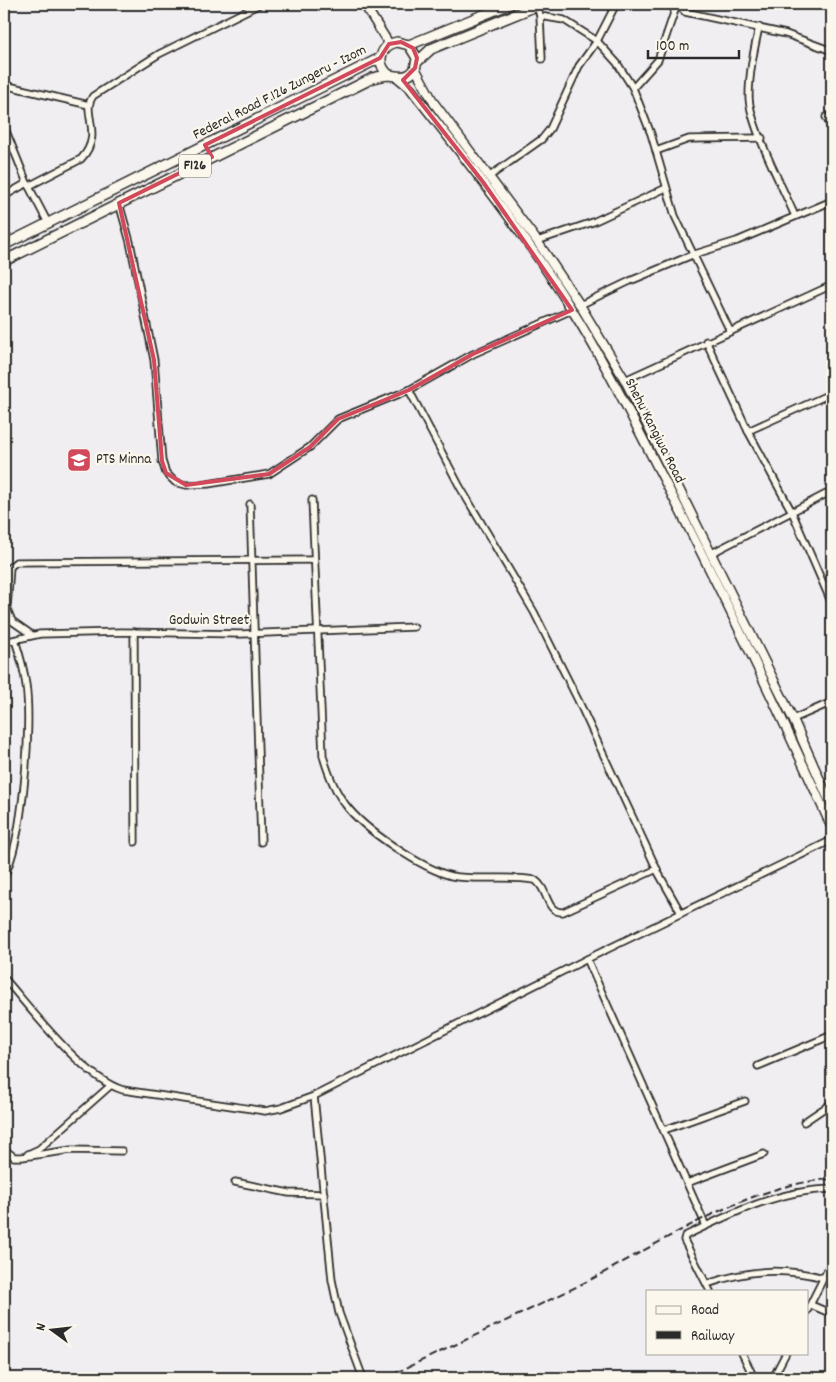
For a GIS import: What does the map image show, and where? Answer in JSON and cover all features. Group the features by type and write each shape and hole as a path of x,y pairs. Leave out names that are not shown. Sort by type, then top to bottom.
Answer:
{"main road":[{"path":"364,4 389,44"},
{"path":"510,4 409,44 397,42 389,44 380,58 381,64 389,75 398,78 408,76 431,49 539,4"},
{"path":"409,44 416,53 416,66"},
{"name":"Federal Road F.126 Zungeru - Izom","path":"4,245 380,58"},
{"name":"Shehu Kangiwa Road","path":"416,66 434,103 537,241 580,305 625,380 793,719 832,807"},
{"name":"Federal Road F.126 Zungeru - Izom","path":"4,261 373,78 389,75"},
{"name":"Shehu Kangiwa Road","path":"398,78 410,88 483,182 572,310 615,385 704,556 785,723 832,828"},
{"path":"205,145 212,157"}],"street":[{"path":"4,196 81,159 86,153 93,129 89,105 93,96 159,54 260,4"},
{"path":"539,4 542,60"},
{"path":"490,176 546,134 580,66 597,42 616,4"},
{"path":"633,88 658,60 677,4 685,12 809,41 832,51"},
{"path":"540,16 564,20 597,42 617,63 633,88 643,111 666,188 692,255 730,331"},
{"path":"759,28 750,76 749,98 752,117 795,216"},
{"path":"4,85 89,105"},
{"path":"826,117 832,129"},
{"path":"4,126 28,184 48,223"},
{"path":"656,151 689,139 762,138"},
{"path":"537,241 593,222 666,188"},
{"path":"580,305 630,281 692,255 737,241 832,201"},
{"path":"119,204 130,242 154,360 162,461 166,473 175,482 186,485 208,484 269,474 310,447 338,419 409,390 473,354 572,310"},
{"path":"625,380 706,341 832,285"},
{"path":"706,341 748,432 792,512 832,604"},
{"path":"409,390 468,502 534,612 578,700 657,869 682,913"},
{"path":"748,432 832,393"},
{"path":"710,554 832,491"},
{"path":"312,500 316,631 323,756 327,772 346,805 389,843 412,858 451,876 536,880 541,884 551,910 555,912 563,912 657,869"},
{"path":"250,504 261,842"},
{"path":"32,635 12,621 7,609 10,567 16,562 252,562 314,560"},
{"name":"Godwin Street","path":"4,642 32,635 134,632 255,633 414,627"},
{"path":"134,632 136,842"},
{"path":"4,876 13,852 27,744 27,686 15,640"},
{"path":"793,719 832,702"},
{"path":"4,978 83,1066 110,1086 123,1090 265,1111 281,1108 314,1096 587,959 832,840"},
{"path":"587,959 706,1226"},
{"path":"758,1066 832,1035"},
{"path":"22,1157 39,1149 110,1086"},
{"path":"314,1096 332,1280 339,1312 363,1378"},
{"path":"664,1130 745,1101"},
{"path":"804,1122 832,1103"},
{"path":"4,1149 14,1157 71,1150 122,1151"},
{"path":"687,1183 764,1154"},
{"path":"235,1182 290,1193 324,1194"},
{"path":"710,1290 684,1240 685,1236 765,1199 812,1189 832,1189"},
{"path":"808,1309 832,1261"},
{"path":"707,1284 736,1274 752,1272 804,1273 824,1278"},
{"path":"810,1305 832,1314"},
{"path":"742,1354 754,1378"},
{"path":"773,1378 785,1354"}],"highlighted area":[{"path":"401,42 413,48 417,58 415,68 403,80 483,182 572,310 473,354 409,390 338,419 310,447 269,474 186,485 166,473 162,461 154,360 119,203 212,157 205,145 380,58 389,44"}],"railway":[{"path":"385,1378 590,1280 677,1232 738,1203 769,1191 801,1183 832,1179"}],"place":[{"name":"PTS Minna","path":"79,460"}]}
